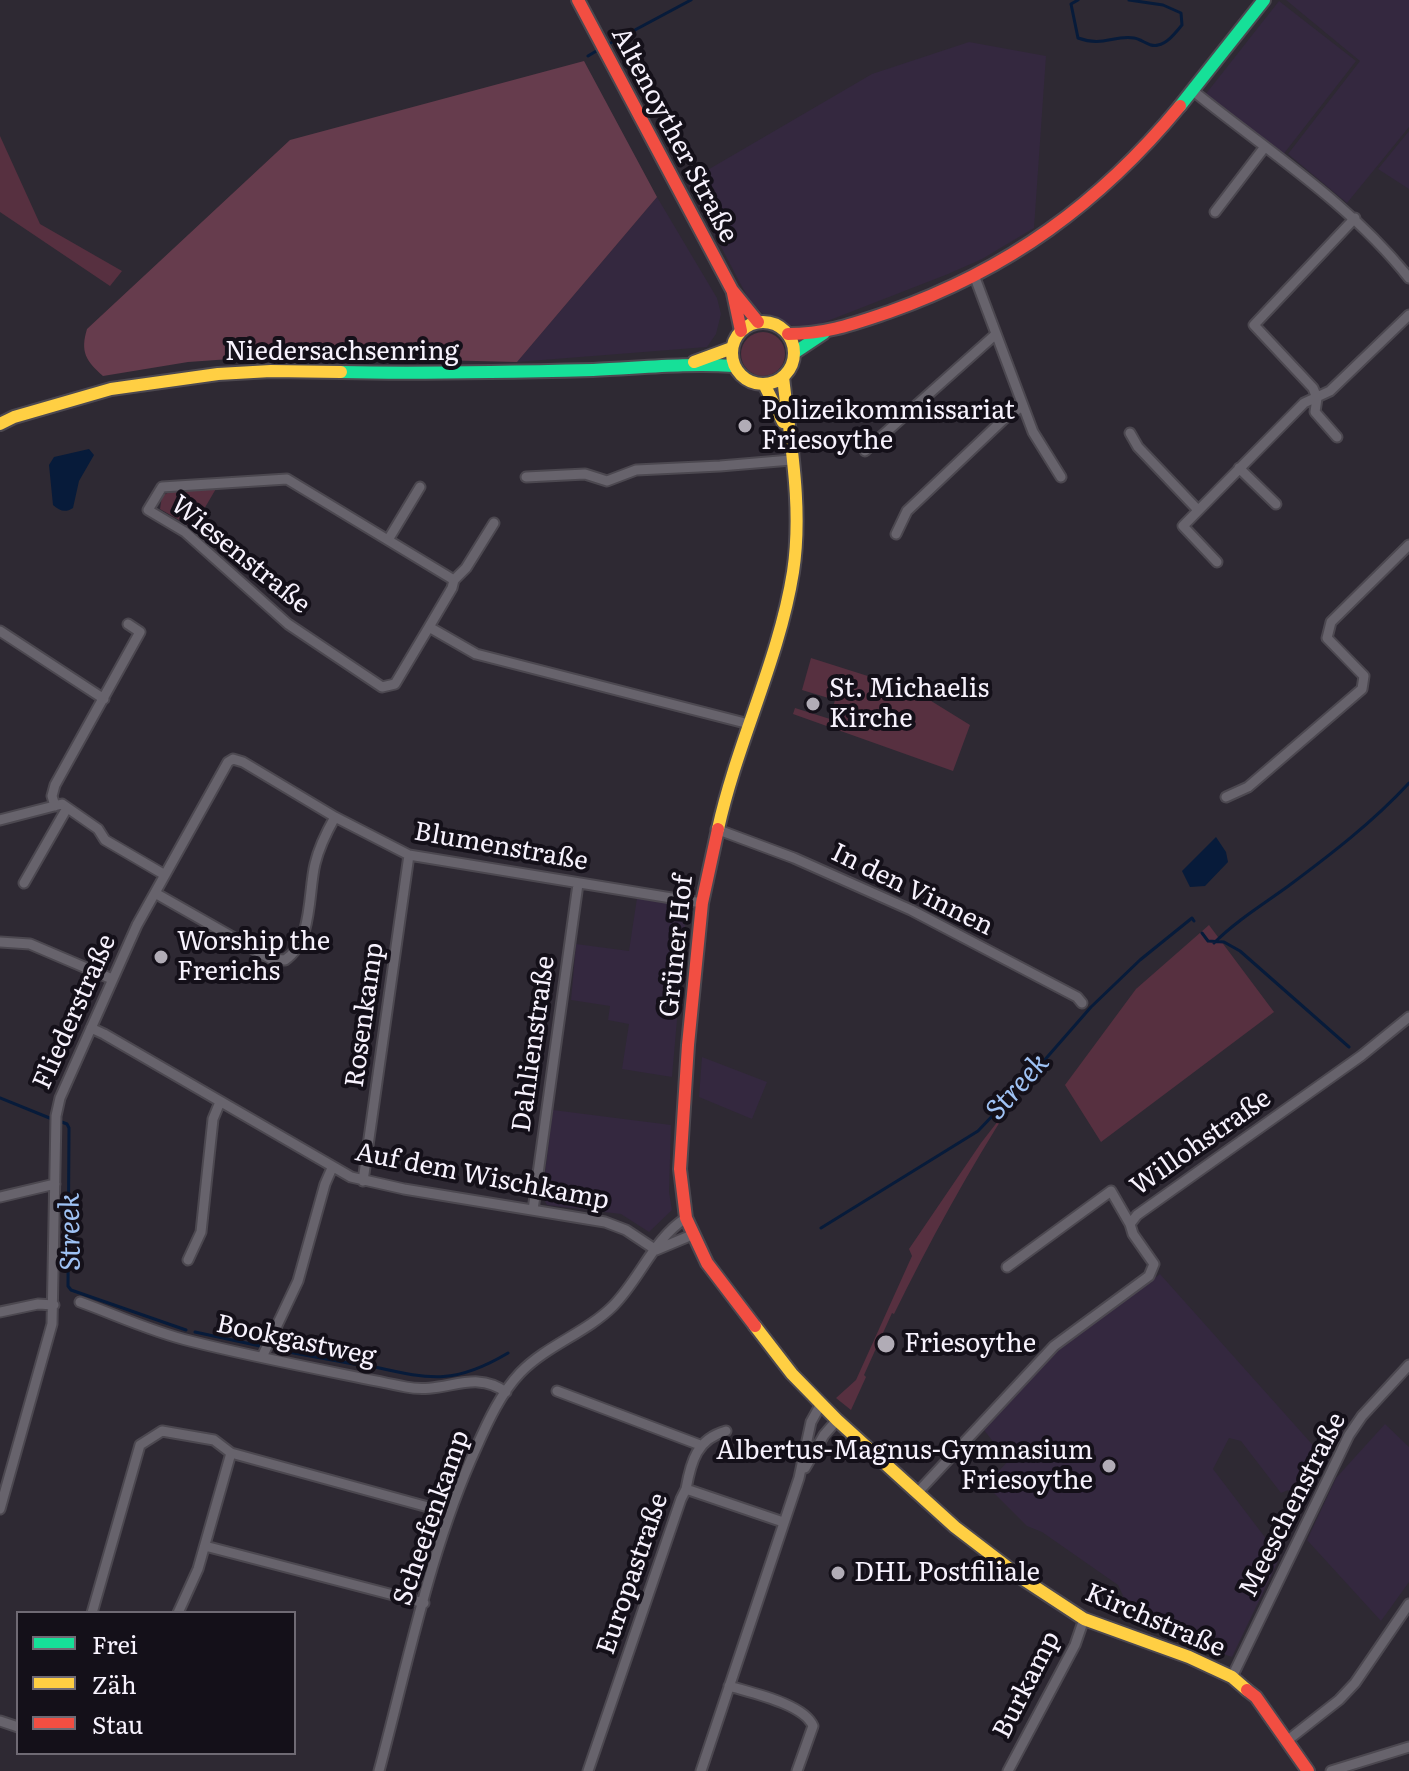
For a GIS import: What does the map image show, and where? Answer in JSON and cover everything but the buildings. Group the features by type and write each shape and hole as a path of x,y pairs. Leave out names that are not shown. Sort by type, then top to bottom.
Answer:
{"main road":[{"name":"Altenoyther Straße","path":"578,0 732,290 758,322"},
{"path":"794,353 824,333 905,307 974,275 1044,234 1114,180 1164,126 1264,0"},
{"name":"Altenoyther Straße","path":"732,290 741,331"},
{"path":"758,322 775,324 788,334 794,353 793,362 783,377 764,384 746,380 734,366 732,348 741,331 758,322"},
{"path":"788,334 824,333"},
{"name":"Niedersachsenring","path":"690,363 732,348"},
{"name":"Niedersachsenring","path":"0,424 14,417 111,389 218,374 271,371 449,374 615,369 690,363 734,366"},
{"name":"Grüner Hof","path":"783,377 796,529 793,570 784,613 716,829 702,903 680,1169 686,1218 707,1263 765,1342 821,1404"},
{"name":"Grüner Hof","path":"764,384 787,429"},
{"name":"Kirchstraße","path":"821,1404 955,1527 1084,1619 1189,1657 1232,1677 1256,1697 1308,1771"}],"street":[{"path":"1192,90 1355,218 1382,244 1409,278"},
{"path":"1215,212 1264,148"},
{"path":"1337,437 1315,412 1317,398 1313,388 1254,325 1355,218"},
{"path":"974,275 1022,406 1039,443 1061,477"},
{"path":"1217,562 1183,526 1304,403 1330,391 1409,315"},
{"path":"865,451 996,334"},
{"path":"896,534 907,511 1004,419 1022,406"},
{"path":"1130,433 1138,447 1198,510"},
{"path":"526,477 585,474 607,481 636,470 791,460"},
{"path":"1239,468 1276,504"},
{"name":"Wiesenstraße","path":"454,580 287,479 162,487 148,510 185,532 288,624 382,687 395,684 454,580 466,568 494,523"},
{"path":"388,540 420,487"},
{"path":"1226,797 1248,787 1362,689 1364,676 1327,638 1331,622 1409,545"},
{"path":"55,806 52,796 55,785 140,632 128,624"},
{"path":"429,627 476,654 749,724"},
{"path":"0,631 104,699"},
{"name":"Blumenstraße","path":"224,767 233,759 238,760 335,817 409,855 702,903"},
{"name":"Fliederstraße","path":"0,1509 52,1324 56,1120 60,1098 112,979 224,767"},
{"path":"0,820 62,804 98,829 105,840 165,875"},
{"path":"24,883 67,808"},
{"path":"155,893 271,959 285,960 297,950 317,854 335,817"},
{"name":"In den Vinnen","path":"716,829 794,858 911,910 1077,997 1082,1003"},
{"name":"Rosenkamp","path":"363,1181 409,855"},
{"name":"Dahlienstraße","path":"533,1210 578,884"},
{"path":"0,942 30,944 112,979"},
{"name":"Willohstraße","path":"918,1492 1054,1346 1149,1276 1154,1264 1133,1234 1130,1224 1137,1215 1349,1065 1409,1017"},
{"name":"Auf dem Wischkamp","path":"91,1028 332,1168 363,1181 605,1222 626,1230 656,1250"},
{"path":"188,1260 201,1232 213,1119 220,1102"},
{"path":"262,1357 298,1281 332,1168"},
{"path":"0,1197 55,1184"},
{"path":"1007,1267 1111,1191 1130,1224"},
{"name":"Scheefenkamp","path":"379,1771 450,1513 465,1471 506,1392 520,1374 545,1352 604,1314 630,1287 669,1230 686,1218"},
{"path":"656,1250 692,1235"},
{"path":"0,1312 54,1301"},
{"name":"Bookgastweg","path":"80,1302 187,1340 413,1389 451,1387 473,1380 486,1381 506,1392"},
{"name":"Meeschenstraße","path":"1232,1677 1349,1435 1362,1416 1409,1365"},
{"path":"557,1391 700,1445"},
{"path":"701,1771 799,1478 811,1422 821,1404"},
{"path":"799,1478 824,1435 837,1420"},
{"path":"93,1611 140,1445 162,1431 214,1440 231,1453 450,1513"},
{"path":"686,1489 700,1445 707,1438 726,1431"},
{"path":"179,1611 198,1569 231,1453"},
{"name":"Europastraße","path":"588,1771 686,1489 783,1522"},
{"path":"205,1546 424,1603"},
{"path":"1288,1740 1347,1692 1409,1604"},
{"name":"Burkamp","path":"1008,1771 1075,1645 1084,1619"},
{"path":"729,1686 809,1716 813,1726 797,1771"},
{"path":"1331,1771 1409,1747"}],"shaded area":[{"path":"1286,0 1409,0 1409,127 1347,203 1288,154 1360,61"},
{"path":"1279,1 1356,61 1282,156 1205,95"},
{"path":"969,42 1046,56 1034,228 982,259 812,327 788,325 763,314 749,300 687,182 872,74"},
{"path":"584,61 657,197 517,362 273,356 188,362 103,376 92,366 84,344 87,329 290,140"},
{"path":"1409,131 1409,189 1378,169"},
{"path":"0,136 40,224 122,271 110,286 0,212"},
{"path":"657,197 717,298 721,314 716,334 707,347 517,362"},
{"path":"763,332 778,339 785,354 778,369 763,376 748,369 741,354 748,339"},
{"path":"217,487 193,528 160,509 162,496 171,491"},
{"path":"811,658 915,691 970,725 953,771 793,714 795,708 830,719 835,700 802,690"},
{"path":"637,898 687,905 672,1077 622,1069 629,1024 608,1020 610,1006 571,1000 576,944 629,951"},
{"path":"1209,925 1274,1012 1101,1142 1065,1085 1136,989"},
{"path":"702,1057 767,1082 752,1119 699,1097"},
{"path":"1012,1103 965,1180 892,1313 851,1410 836,1398 856,1380 912,1256 909,1249"},
{"path":"553,1110 671,1125 669,1192 672,1210 649,1232 621,1214 547,1205 542,1196"},
{"name":"Albertus-Magnus-Gymnasium Friesoythe","path":"1160,1274 1327,1461 1302,1510 1288,1490 1281,1493 1241,1441 1229,1438 1213,1469 1280,1557 1232,1657 1136,1624 1118,1585 1042,1532 1027,1526 986,1485 1008,1461 984,1430 1063,1345"},
{"path":"1385,1424 1409,1447 1409,1582 1381,1621 1307,1540 1336,1478"}],"water":[{"path":"89,449 94,455 79,481 73,508 60,510 53,505 49,465 54,457"},
{"path":"1216,837 1226,852 1228,862 1205,886 1190,887 1182,871"}],"waterway":[{"path":"605,46 691,0"},
{"path":"1078,0 1071,4 1078,38 1101,41 1134,38 1155,46 1168,40 1182,25 1181,13 1163,5 1129,0"},
{"path":"588,56 598,50"},
{"path":"1214,943 1240,920 1351,838 1409,783"},
{"name":"Streek","path":"821,1228 978,1131 1091,1007 1140,960 1192,918 1194,921"},
{"name":"Streek","path":"1202,933 1208,941 1224,942 1240,951 1349,1047"},
{"name":"Streek","path":"0,1098 52,1119"},
{"name":"Streek","path":"59,1121 69,1128 68,1286 71,1290 186,1330"},
{"name":"Streek","path":"195,1332 260,1346"},
{"name":"Streek","path":"283,1351 359,1365"},
{"name":"Streek","path":"375,1367 413,1375 443,1376 473,1370 508,1353"}],"traffic: fast":[{"path":"1180,106 1264,0"},
{"path":"794,353 824,333"},
{"path":"341,372 734,366"}],"traffic: slow":[{"path":"763,322 775,324 785,331 792,341 794,353 792,365 785,375 775,382 763,384 751,382 741,375 734,365 732,353 734,341 741,331 751,324 763,322"},
{"path":"694,362 732,348"},
{"path":"0,424 14,417 111,389 218,374 341,372"},
{"path":"718,829 778,637 793,572 796,499 783,377"},
{"path":"764,384 783,422"},
{"path":"755,1326 792,1374 837,1420 955,1527 1023,1579 1084,1619 1189,1657 1232,1677 1247,1690"}],"traffic: jam":[{"path":"578,0 732,290 758,322"},
{"path":"788,334 828,330 889,312 973,276 1012,254 1084,203 1118,173 1180,106"},
{"path":"733,293 741,331"},
{"path":"718,829 702,903 680,1169 686,1218 707,1263 755,1326"},
{"path":"1247,1690 1256,1697 1308,1771"}],"place":[{"name":"Polizeikommissariat Friesoythe","path":"745,426"},
{"name":"St. Michaelis Kirche","path":"813,704"},
{"name":"Worship the Frerichs","path":"161,957"},
{"name":"Friesoythe","path":"886,1344"},
{"name":"Albertus-Magnus-Gymnasium Friesoythe","path":"1109,1466"},
{"name":"DHL Postfiliale","path":"838,1573"}]}
